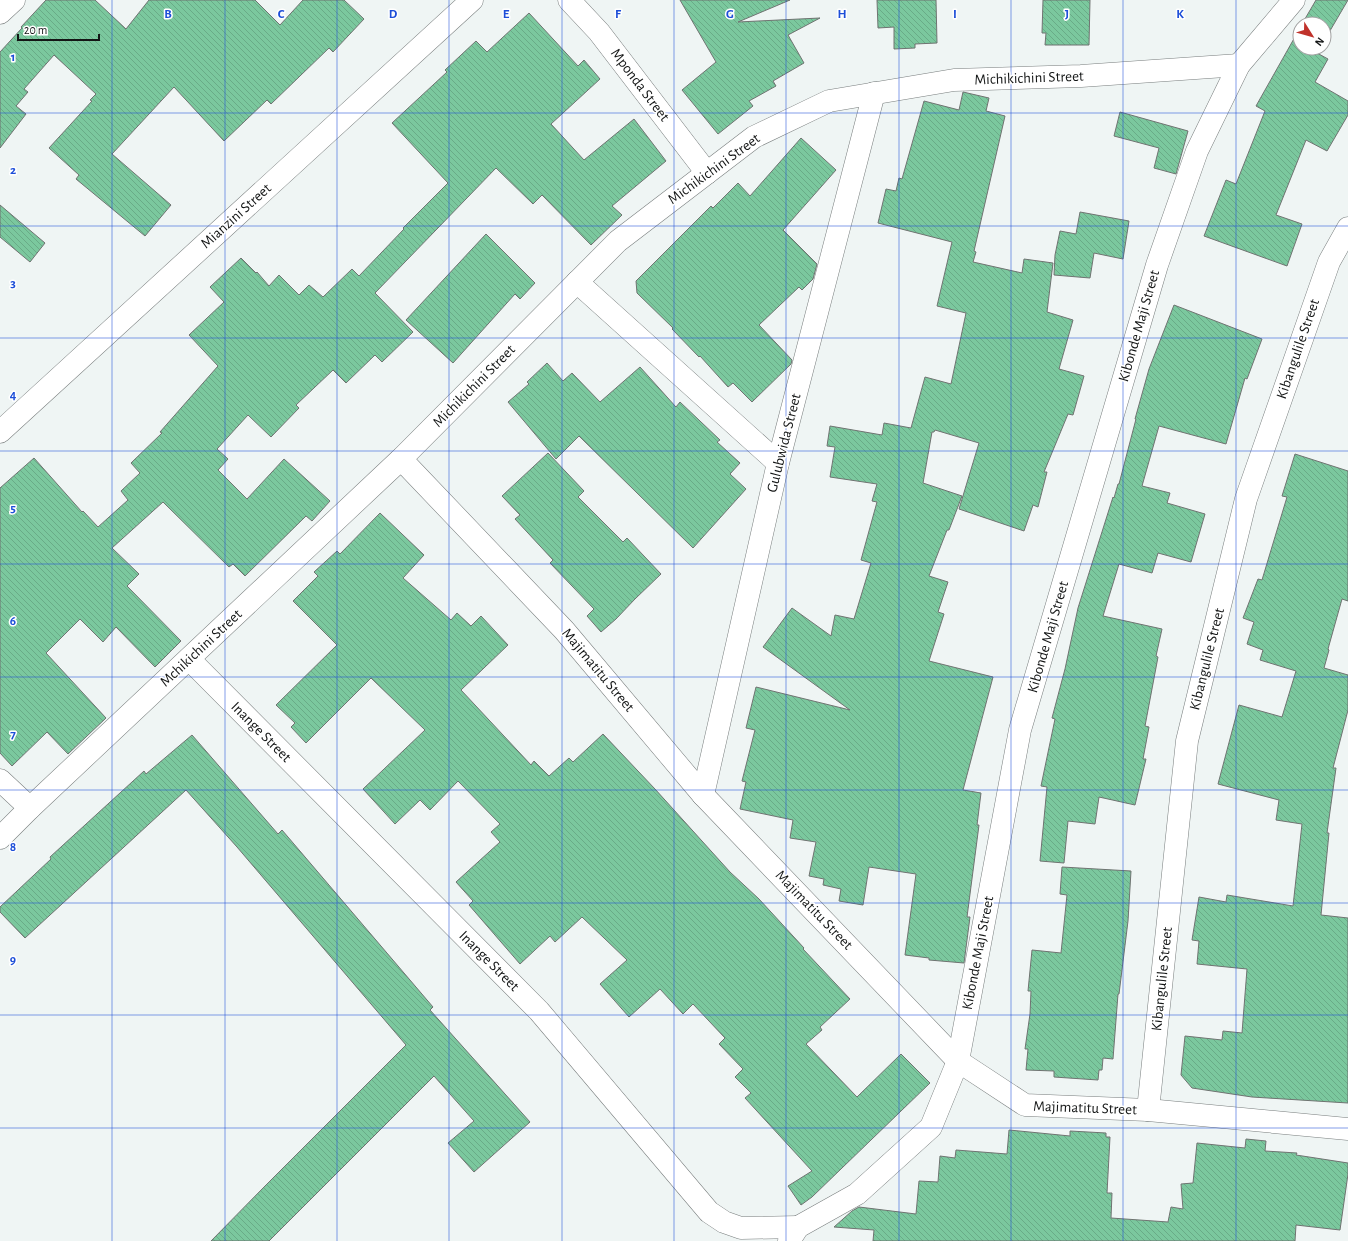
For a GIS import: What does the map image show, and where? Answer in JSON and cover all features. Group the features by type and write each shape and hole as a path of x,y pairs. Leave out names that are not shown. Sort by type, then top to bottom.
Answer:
{"street":[{"path":"0,13 14,0"},
{"name":"Mianzini Street","path":"0,432 472,0"},
{"name":"Mponda Street","path":"569,0 599,32 707,173"},
{"name":"Kibonde Maji Street","path":"793,1234 857,1194 931,1127 958,1061 1020,730 1157,265 1197,152 1239,65 1294,0"},
{"name":"Michikichini Street","path":"401,458 618,241 754,137 829,101 954,80 1080,76 1239,65"},
{"name":"Gulubwida Street","path":"703,795 778,463 874,93"},
{"name":"Kibangulile Street","path":"1148,1110 1187,741 1246,499 1329,262 1348,228"},
{"path":"577,282 778,463"},
{"name":"Majimatitu Street","path":"401,458 564,630 703,795 958,1061 1025,1105 1148,1110 1348,1130"},
{"name":"Mchikichini Street","path":"0,838 401,458"},
{"name":"Inange Street","path":"189,659 539,1011 709,1212 724,1222 741,1228 793,1234"},
{"path":"0,780 30,808"}],"building":[{"path":"46,0 95,0 126,29 149,0 255,0 280,25 303,0 344,0 364,19 333,52 329,48 271,104 267,100 224,141 174,87 112,154 171,205 145,236 76,179 79,175 49,148 92,101 90,100 96,94 54,55 24,89 28,92 16,106 26,114 0,148 0,52"},
{"path":"680,0 790,0 738,22 820,18 788,35 804,63 773,81 776,86 749,101 753,106 718,134 682,90 716,62"},
{"path":"877,0 936,0 937,43 915,44 915,48 894,49 894,27 878,28"},
{"path":"1043,0 1090,0 1089,45 1045,45 1046,33 1042,33"},
{"path":"1316,0 1348,0 1332,27 1332,16 1307,16"},
{"path":"529,13 578,66 584,60 600,79 551,124 584,160 634,119 666,161 612,206 622,215 591,245 542,195 533,204 496,168 375,293 413,332 382,362 375,355 346,383 333,370 296,405 299,408 271,437 248,415 217,449 228,459 218,470 247,499 284,459 330,501 312,521 306,516 245,576 233,564 229,567 163,502 112,548 139,574 127,586 181,641 155,667 116,627 103,642 80,619 46,653 106,718 68,754 47,732 12,766 0,753 0,488 34,458 82,512 83,511 98,527 128,500 121,491 140,473 131,463 162,433 160,432 218,366 189,335 224,302 210,287 241,258 256,273 257,272 269,286 279,275 299,295 309,285 323,297 352,269 359,276 404,229 403,228 448,183 392,123 447,72 445,70 476,41 487,52"},
{"path":"1292,42 1292,56 1322,56 1328,59 1315,82 1348,101 1348,115 1327,151 1306,140 1276,215 1302,224 1287,266 1204,236 1226,180 1236,184 1265,111 1256,106"},
{"path":"963,92 989,98 986,111 1005,116 974,251 976,252 973,262 1022,273 1024,259 1053,263 1047,312 1073,320 1059,369 1084,376 1073,415 1068,414 1044,472 1047,472 1038,507 1033,505 1024,531 959,509 979,443 935,430 932,432 923,483 962,496 929,576 948,582 938,612 944,614 929,661 993,677 963,790 981,793 977,825 979,825 967,917 970,917 964,963 929,960 929,958 905,955 916,874 869,867 863,905 839,901 841,889 823,885 824,879 809,876 816,842 790,838 793,820 740,809 746,782 742,781 755,730 746,728 756,687 850,710 763,647 792,608 831,636 835,615 854,619 871,563 861,560 877,502 872,501 877,484 830,477 835,447 827,446 830,426 882,435 884,423 911,428 925,377 951,384 966,313 937,306 952,242 878,223 886,189 896,191 899,178 902,179 924,101 959,110"},
{"path":"1120,112 1188,131 1176,174 1154,168 1159,148 1114,136"},
{"path":"801,138 836,170 783,230 817,264 813,279 802,290 799,287 759,325 792,360 791,364 752,402 733,383 728,387 700,356 699,357 672,329 673,328 637,293 636,281 711,206 713,208 738,183 750,196"},
{"path":"0,205 45,243 30,262 0,237"},
{"path":"1080,212 1129,221 1123,259 1094,253 1090,278 1054,275 1055,255 1060,231 1076,234"},
{"path":"486,234 535,283 520,299 515,294 453,363 406,320"},
{"path":"1174,305 1262,339 1247,379 1245,378 1226,444 1159,426 1142,486 1170,493 1167,503 1205,514 1191,562 1158,553 1152,573 1119,564 1103,616 1162,629 1156,656 1158,657 1145,726 1149,727 1143,759 1146,759 1135,805 1099,797 1095,824 1068,821 1064,863 1040,861 1047,787 1041,786 1055,719 1052,718 1065,669 1078,608 1113,497 1114,498 1119,484 1149,369"},
{"path":"547,363 563,381 572,373 600,402 640,367 676,407 680,402 720,440 717,442 740,463 730,474 746,489 693,548 579,436 556,459 508,402 529,384 527,382"},
{"path":"548,453 584,491 578,497 623,542 627,538 661,574 601,632 587,616 594,609 550,563 553,560 515,519 520,515 502,496"},
{"path":"1295,454 1348,471 1348,601 1342,599 1324,668 1348,675 1348,710 1333,768 1336,768 1327,833 1329,833 1321,915 1348,918 1348,1103 1252,1097 1192,1088 1181,1075 1185,1036 1222,1040 1223,1031 1242,1033 1247,969 1197,964 1199,941 1192,940 1199,897 1226,902 1227,895 1293,906 1302,824 1276,820 1279,800 1218,784 1239,705 1282,717 1296,671 1260,660 1263,650 1247,644 1254,622 1243,618 1258,579 1262,580 1287,497 1282,496"},
{"path":"380,513 424,555 403,578 451,620 457,613 471,626 481,616 508,645 461,690 531,765 534,761 549,776 569,758 573,762 603,734 730,872 759,899 850,999 820,1027 822,1030 806,1044 857,1097 901,1054 930,1083 812,1197 801,1205 788,1186 812,1171 745,1098 751,1093 735,1077 743,1069 719,1044 725,1038 693,1004 683,1014 660,989 629,1017 600,984 627,960 582,917 555,942 550,936 520,964 469,905 473,901 456,882 500,842 491,832 500,824 458,781 430,810 420,800 395,824 363,789 425,730 371,678 306,743 291,727 295,723 276,705 337,645 293,601 318,576 314,572 337,551 340,554"},
{"path":"192,735 278,834 282,830 433,1007 430,1010 530,1122 474,1172 448,1143 474,1121 434,1076 269,1241 211,1241 406,1045 237,847 186,790 25,938 0,912 0,907 51,859 50,857 144,771 146,774"},
{"path":"1062,867 1131,871 1128,921 1118,994 1113,1059 1103,1058 1102,1070 1099,1070 1098,1080 1054,1077 1054,1071 1026,1070 1028,1049 1025,1049 1030,1014 1031,991 1028,991 1032,950 1061,953 1067,895 1060,894"},
{"path":"1009,1130 1070,1136 1070,1131 1106,1133 1106,1137 1110,1137 1107,1193 1112,1193 1111,1218 1168,1222 1171,1207 1183,1209 1181,1184 1193,1183 1197,1143 1245,1148 1246,1139 1266,1141 1265,1151 1297,1153 1296,1155 1348,1163 1348,1174 1340,1230 1296,1225 1295,1241 873,1241 874,1230 834,1227 852,1211 859,1207 916,1214 919,1181 938,1182 940,1156 955,1158 956,1150 1007,1154"}]}
